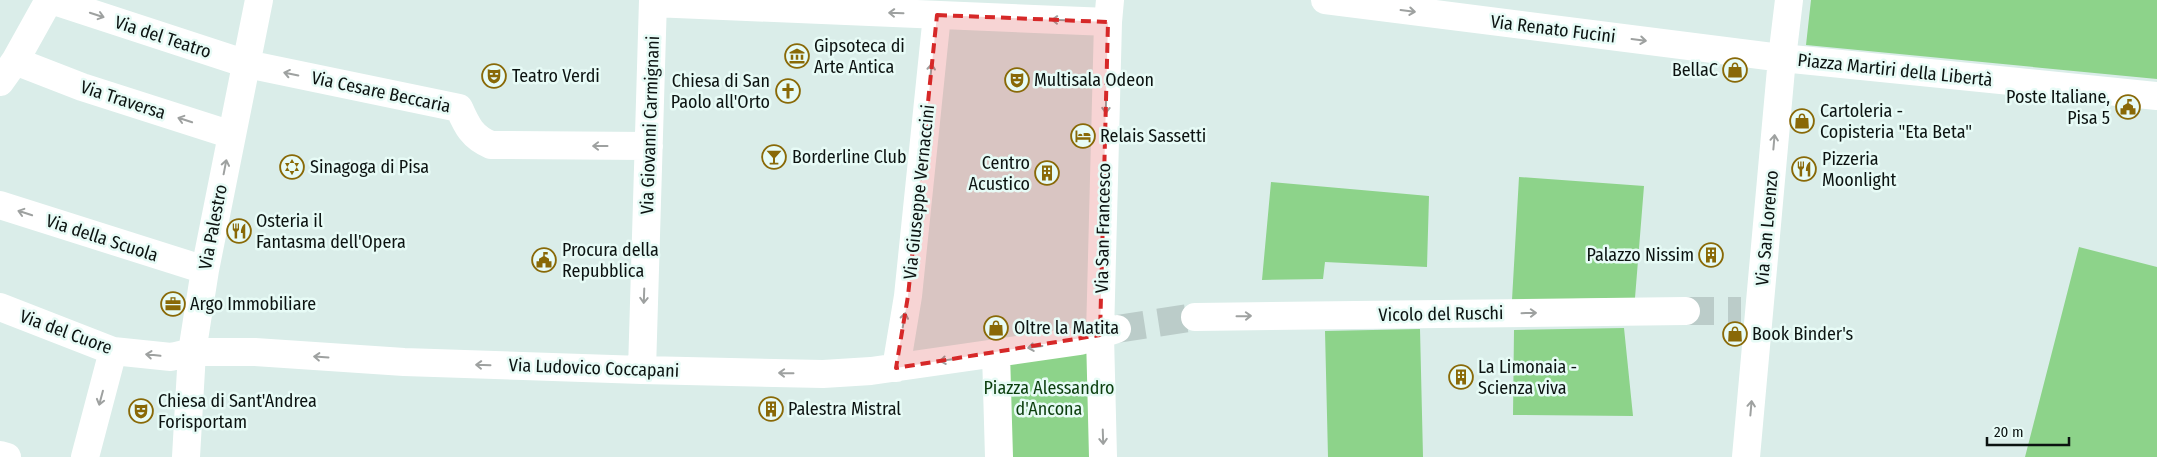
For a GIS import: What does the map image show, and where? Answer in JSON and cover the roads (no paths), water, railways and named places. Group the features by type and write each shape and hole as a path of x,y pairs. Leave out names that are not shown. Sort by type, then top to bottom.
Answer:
{"street":[{"name":"Via del Teatro","path":"50,0 246,64"},
{"path":"8,71 50,0"},
{"name":"Via Palestro","path":"186,457 192,352 205,270 258,0"},
{"name":"Via Renato Fucini","path":"1325,0 1782,58"},
{"name":"Via San Lorenzo","path":"1746,457 1750,311 1789,0"},
{"path":"653,1 937,15 1109,11"},
{"name":"Via Giovanni Carmignani","path":"642,370 653,1"},
{"name":"Via San Francesco","path":"1103,457 1108,332 1109,11"},
{"name":"Via Giuseppe Vernaccini","path":"896,368 908,296 937,15"},
{"name":"Piazza Martiri della Libertà","path":"1782,58 2157,96"},
{"name":"Via Cesare Beccaria","path":"246,64 459,108 470,131 479,140 491,145 649,146"},
{"name":"Via Traversa","path":"8,71 82,87 232,136"},
{"name":"Via della Scuola","path":"0,205 205,270"},
{"name":"Via del Cuore","path":"0,307 113,351 171,357 192,352"},
{"name":"Vicolo del Ruschi","path":"1195,317 1686,311"},
{"path":"999,457 996,353 1080,341 1108,332"},
{"path":"85,457 113,351"},
{"name":"Via Ludovico Coccapani","path":"192,352 255,352 404,362 823,374 896,368 996,353"},
{"path":"0,455 7,457"}],"tunnel":[{"path":"1686,311 1741,311"},
{"path":"1117,329 1195,317"}],"place":[{"name":"Gipsoteca di Arte Antica","path":"797,56"},
{"name":"BellaC","path":"1735,70"},
{"name":"Teatro Verdi","path":"494,76"},
{"name":"Multisala Odeon","path":"1017,80"},
{"name":"Chiesa di San Paolo all'Orto","path":"788,91"},
{"name":"Poste Italiane, Pisa 5","path":"2128,107"},
{"name":"Cartoleria - Copisteria \"Eta Beta\"","path":"1802,121"},
{"name":"Relais Sassetti","path":"1083,136"},
{"name":"Borderline Club","path":"774,157"},
{"name":"Sinagoga di Pisa","path":"292,167"},
{"name":"Pizzeria Moonlight","path":"1804,169"},
{"name":"Centro Acustico","path":"1047,173"},
{"name":"Osteria il Fantasma dell'Opera","path":"239,231"},
{"name":"Palazzo Nissim","path":"1711,255"},
{"name":"Procura della Repubblica","path":"544,260"},
{"name":"Argo Immobiliare","path":"173,304"},
{"name":"Oltre la Matita","path":"996,328"},
{"name":"Book Binder's","path":"1735,334"},
{"name":"La Limonaia - Scienza viva","path":"1461,377"},
{"name":"Palestra Mistral","path":"771,409"},
{"name":"Chiesa di Sant'Andrea Forisportam","path":"141,411"}],"park label":[{"name":"Piazza Alessandro d'Ancona","path":"1049,398"}]}
